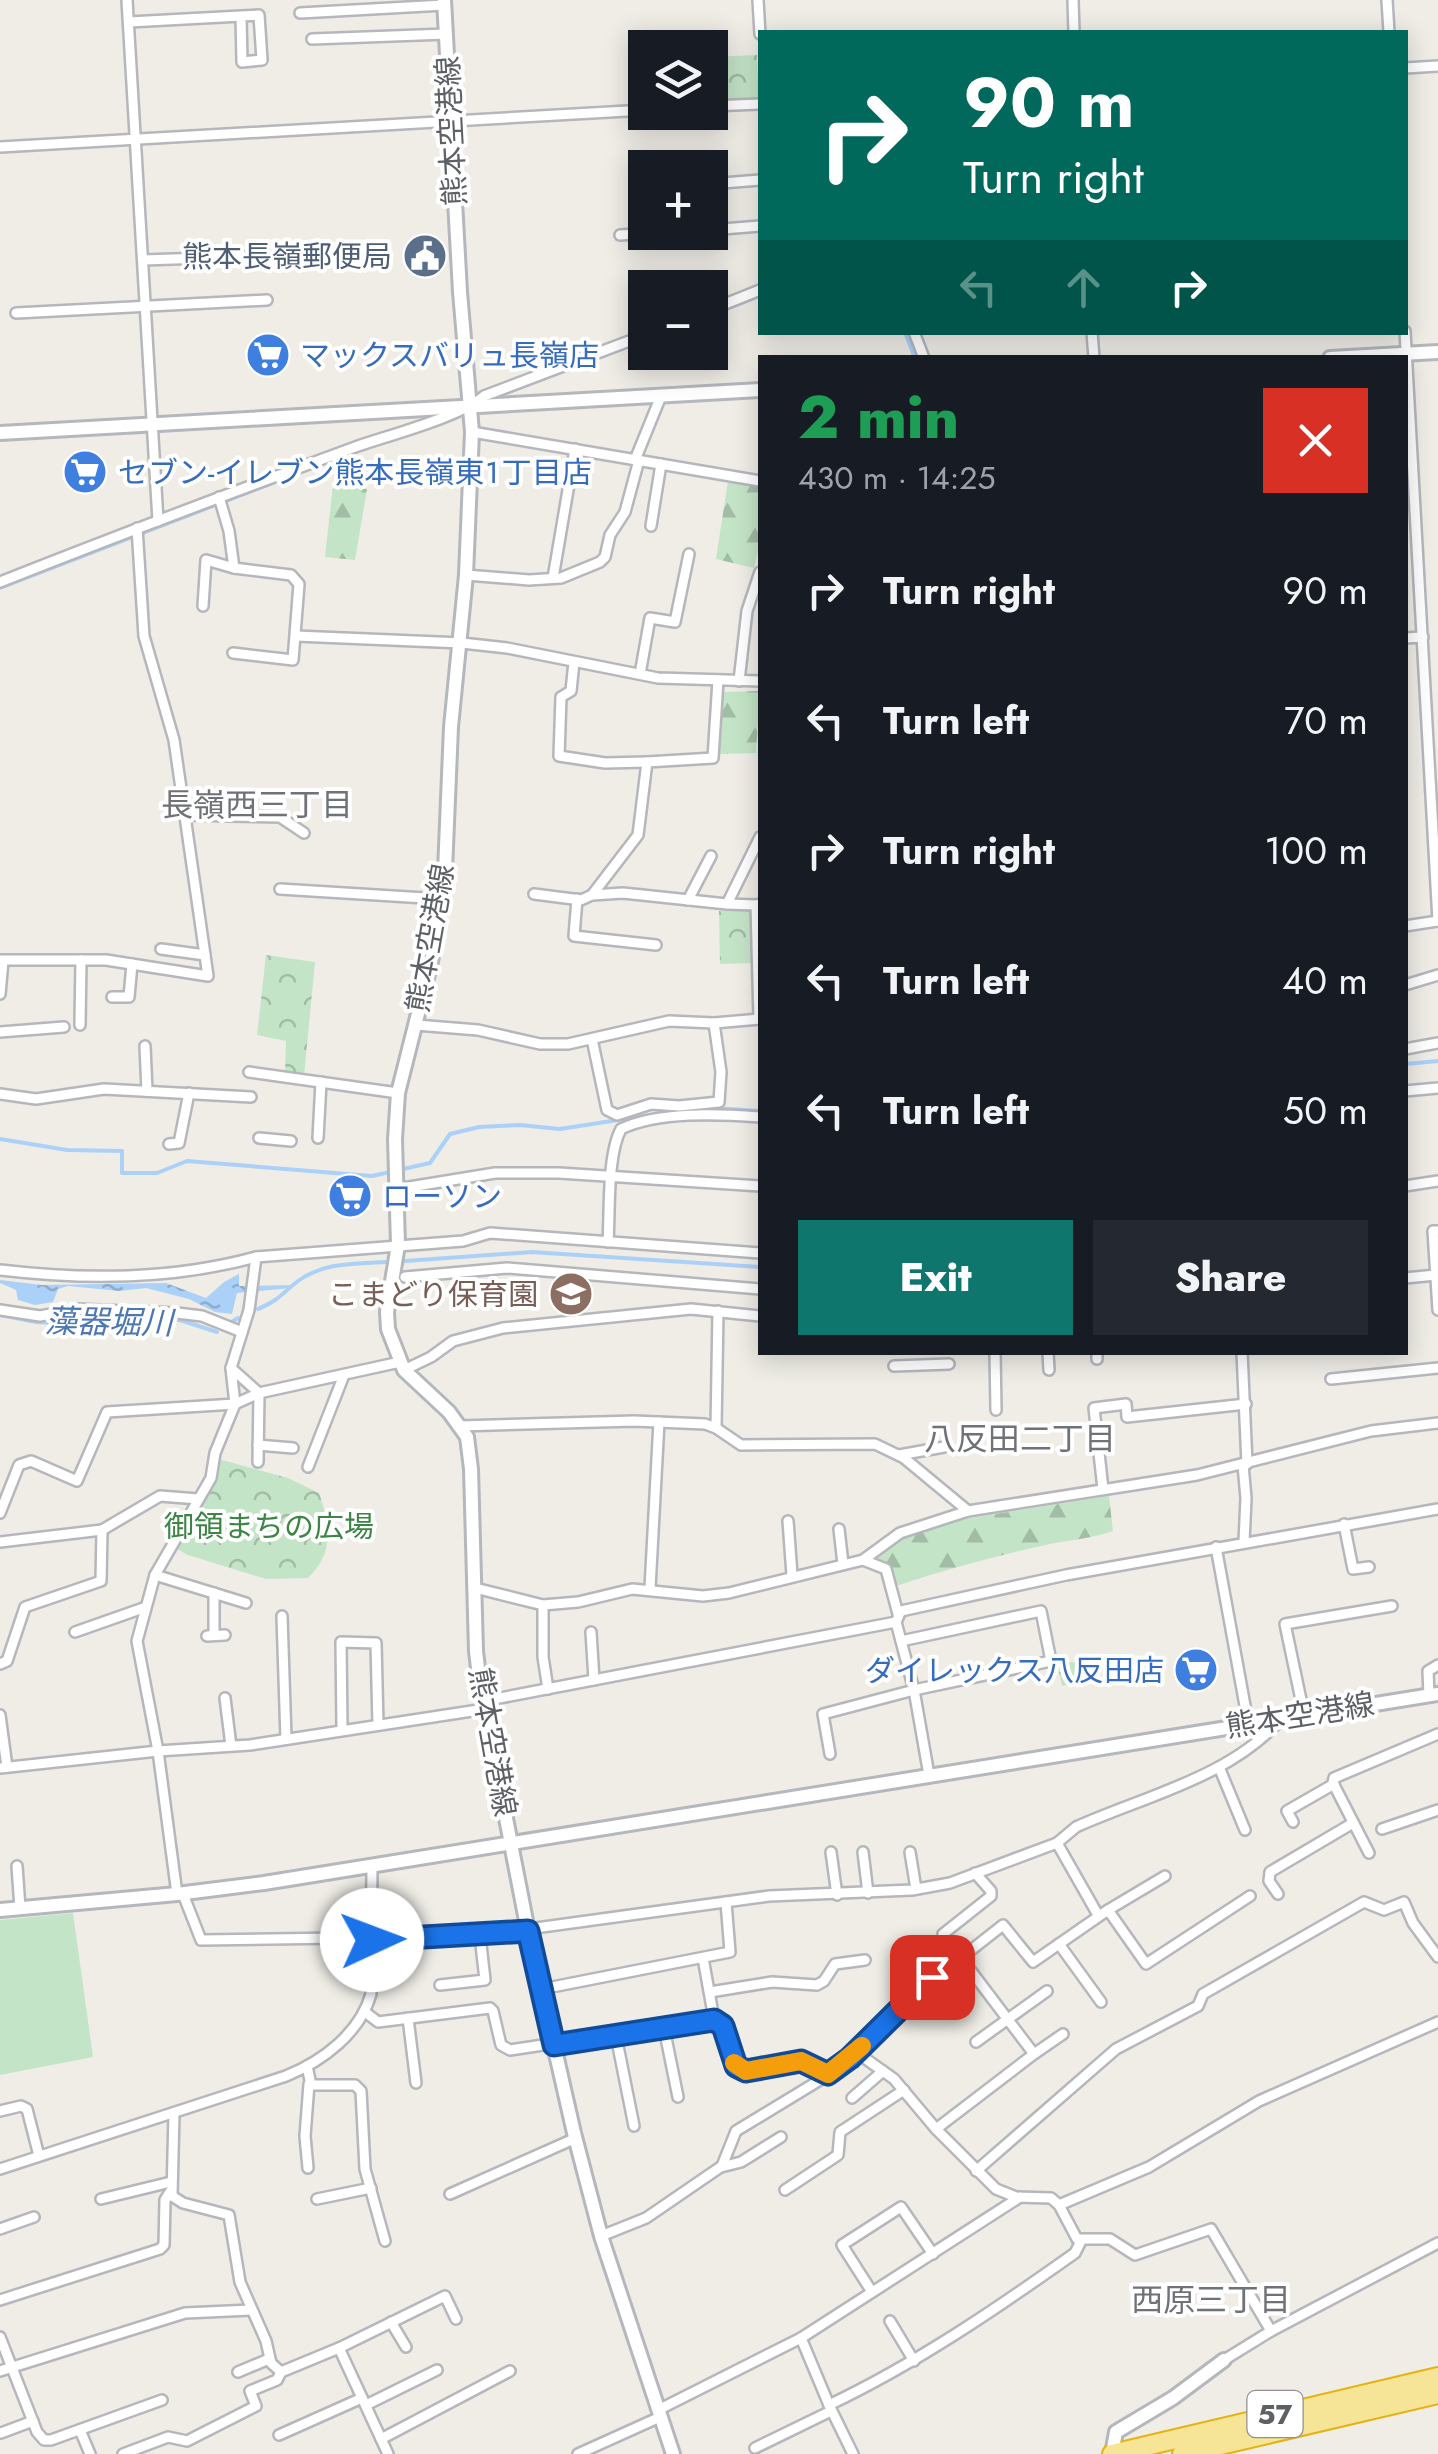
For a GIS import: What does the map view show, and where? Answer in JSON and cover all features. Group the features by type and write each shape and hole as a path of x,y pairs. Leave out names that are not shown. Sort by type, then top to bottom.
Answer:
{"highway":[{"name":"57","path":"1112,2454 1438,2377"},
{"name":"57","path":"1182,2454 1438,2394"}],"main road":[{"name":"熊本空港線","path":"444,2 472,432 466,575 451,727 441,899 431,962 398,1093 398,1246 387,1312 388,1329 402,1366 466,1437 471,1469 476,1651 511,1842"},
{"path":"1376,355 1438,352"},
{"path":"0,433 758,390"},
{"name":"熊本空港線","path":"0,1910 180,1894 1433,1694"},
{"path":"511,1842 554,2045 601,2236 673,2454"},
{"path":"1112,2454 1116,2432 1224,2360"}],"street":[{"path":"128,0 158,521"},
{"path":"758,0 760,30"},
{"path":"1072,0 1074,30"},
{"path":"1387,0 1389,30"},
{"path":"300,13 444,2"},
{"path":"129,22 240,16 259,16 262,60 242,62 240,16"},
{"path":"312,39 446,34"},
{"path":"1408,68 1438,66"},
{"path":"728,105 758,104"},
{"path":"0,147 628,111"},
{"path":"728,183 758,180"},
{"path":"728,229 758,226"},
{"path":"620,236 628,235"},
{"path":"142,260 266,256"},
{"path":"728,303 758,291"},
{"path":"16,313 267,300"},
{"path":"1405,335 1407,353"},
{"path":"0,582 219,497 424,422 471,409 484,396 628,341"},
{"path":"466,575 530,580 572,576 605,557 610,534 630,499 637,460 661,396"},
{"path":"1408,426 1438,921 1408,926"},
{"path":"472,432 758,481"},
{"path":"553,578 574,449"},
{"path":"651,526 662,464"},
{"path":"219,497 234,568"},
{"path":"0,994 2,961 81,960 208,976 174,740 144,636 138,529"},
{"path":"640,674 650,618 675,622 689,554"},
{"path":"203,606 206,560 296,578 299,584 293,660 233,653"},
{"path":"739,681 747,611 758,578"},
{"path":"296,636 462,643 640,674 758,682"},
{"path":"1408,638 1423,637"},
{"path":"574,662 571,691 562,698 559,756 605,764 712,758 718,680"},
{"path":"592,895 638,835 646,762"},
{"path":"184,815 280,818 304,833"},
{"path":"727,904 758,841"},
{"path":"688,900 710,856"},
{"path":"280,889 441,899"},
{"path":"534,894 578,899 623,893 758,904"},
{"path":"578,899 574,936 656,945"},
{"path":"161,949 205,955"},
{"path":"80,1025 81,960"},
{"path":"112,996 129,997 132,964"},
{"path":"1408,983 1438,975"},
{"path":"416,1025 478,1030 540,1044 568,1044 669,1021 758,1019"},
{"path":"592,1039 608,1110 616,1114 651,1104 719,1102 721,1072 714,1023"},
{"path":"0,1032 64,1027"},
{"path":"1408,1048 1438,1043"},
{"path":"145,1046 147,1091"},
{"path":"249,1072 398,1093"},
{"path":"318,1138 321,1082"},
{"path":"0,1094 36,1099 104,1088 251,1097"},
{"path":"1408,1090 1438,1088"},
{"path":"168,1144 179,1143 189,1093"},
{"path":"608,1242 618,1135 628,1126 655,1119 758,1117"},
{"path":"259,1138 291,1141"},
{"path":"397,1184 495,1172 758,1186"},
{"path":"1408,1186 1438,1181"},
{"path":"1438,1231 1434,1231 1438,1310"},
{"path":"0,1270 74,1278 131,1277 225,1265 256,1257 463,1241 490,1233 758,1252"},
{"path":"256,1257 249,1310 230,1368 234,1404 215,1453 211,1478 155,1575 138,1648 180,1894 201,1940 480,1936 769,1896 916,1889 950,1883 1056,1843 1083,1824 1219,1766 1262,1740 1284,1717"},
{"path":"404,1277 507,1268 758,1289"},
{"path":"1408,1278 1436,1275"},
{"path":"0,1310 40,1316 76,1309 177,1313 202,1316 242,1332"},
{"path":"0,1513 20,1465 31,1462 77,1482 107,1412 234,1404 259,1394 344,1374 402,1366 431,1357 453,1341 503,1328 682,1310 758,1316"},
{"path":"716,1428 718,1311"},
{"path":"932,1355 932,1364"},
{"path":"995,1355 996,1410"},
{"path":"1048,1355 1049,1370"},
{"path":"1242,1355 1246,1404 1244,1542"},
{"path":"894,1366 949,1364"},
{"path":"230,1368 259,1394 258,1462"},
{"path":"1330,1379 1438,1368"},
{"path":"308,1467 344,1374"},
{"path":"1103,1489 1094,1408 1126,1404 1127,1417 1246,1404"},
{"path":"650,1588 659,1422"},
{"path":"460,1426 659,1422 704,1424 740,1446 865,1443 899,1455 968,1512"},
{"path":"475,1588 543,1605 650,1588 708,1596 863,1560 900,1533 968,1512 1245,1464 1371,1431 1438,1423"},
{"path":"258,1445 294,1448"},
{"path":"899,1455 944,1447"},
{"path":"0,1542 102,1530 160,1496 198,1500"},
{"path":"0,1715 4,1768 286,1739 484,1705 548,1688 897,1618 1066,1575 1438,1509"},
{"path":"788,1521 792,1575"},
{"path":"1344,1524 1353,1569 1369,1567"},
{"path":"839,1529 843,1564"},
{"path":"0,1664 7,1661 25,1607 101,1581 102,1530"},
{"path":"1216,1547 1248,1722"},
{"path":"863,1560 886,1569 929,1774"},
{"path":"155,1575 246,1603"},
{"path":"214,1593 215,1635"},
{"path":"543,1605 543,1656 548,1688"},
{"path":"1304,1714 1285,1624 1392,1606"},
{"path":"76,1632 146,1607"},
{"path":"830,1754 823,1714 1052,1661 1041,1611 901,1641"},
{"path":"282,1616 286,1739"},
{"path":"591,1632 594,1680"},
{"path":"342,1730 341,1642 376,1643 378,1725"},
{"path":"1433,1694 1428,1671 1438,1665"},
{"path":"225,1698 231,1746"},
{"path":"1369,1853 1334,1778 1438,1734"},
{"path":"1219,1766 1245,1830"},
{"path":"1293,1822 1288,1810 1334,1784"},
{"path":"1382,1829 1438,1810"},
{"path":"1278,1894 1268,1880 1271,1871 1354,1822"},
{"path":"1056,1843 1103,1912 1146,1964 1250,1896"},
{"path":"830,1852 837,1894"},
{"path":"863,1852 868,1892"},
{"path":"910,1852 916,1889"},
{"path":"1,2165 174,2113 307,2066 338,2043 365,2012 371,1994 372,1865"},
{"path":"16,1866 20,1908"},
{"path":"975,1872 992,1894 943,1934 1034,2054"},
{"path":"720,2168 727,2160 736,2131 828,2074 959,1955 1003,1924 1033,1962 1103,1912 1164,1876"},
{"path":"542,1989 732,1951 726,1902"},
{"path":"976,2171 1116,2049 1198,2006 1203,1994 1364,1902 1384,1910 1404,1902 1438,1957"},
{"path":"440,1985 485,1980 480,1936"},
{"path":"1059,1944 1100,2002"},
{"path":"703,1958 714,2020"},
{"path":"710,1992 783,1982 817,1985 835,1964 865,1960"},
{"path":"976,2042 1046,1990"},
{"path":"365,2012 378,2022 490,2008 501,2045 506,2049 714,2020 722,2025 734,2064 741,2070 801,2061 828,2074"},
{"path":"408,2018 416,2083"},
{"path":"1059,2205 1149,2167 1259,2101 1438,2022"},
{"path":"664,2028 678,2098"},
{"path":"936,2129 1063,2034"},
{"path":"616,2036 634,2126"},
{"path":"856,2052 904,2090 936,2129 996,2189 1020,2197 1051,2198 1059,2205 1073,2235 1081,2241 1110,2239 1134,2255 1212,2229 1270,2331"},
{"path":"307,2066 308,2168"},
{"path":"852,2098 883,2071"},
{"path":"308,2084 360,2088 366,2169 386,2241"},
{"path":"785,2190 839,2153 840,2132 904,2090"},
{"path":"0,2111 21,2106 27,2109 40,2156"},
{"path":"0,2300 164,2245 174,2113"},
{"path":"601,2236 646,2218 720,2168 745,2159 780,2137"},
{"path":"450,2194 576,2138"},
{"path":"731,2139 745,2159"},
{"path":"101,2199 170,2187"},
{"path":"170,2187 178,2202 229,2215 235,2266 269,2359 280,2372"},
{"path":"317,2199 371,2188"},
{"path":"578,2454 802,2338 1020,2197"},
{"path":"872,2292 842,2245 901,2207 933,2254"},
{"path":"0,2229 34,2217"},
{"path":"755,2448 914,2361 1075,2254 1081,2241"},
{"path":"1224,2360 1270,2331 1438,2243"},
{"path":"123,2454 168,2437 184,2442 256,2406 250,2391 277,2380 280,2372 445,2296 456,2319"},
{"path":"0,2372 185,2312 251,2310"},
{"path":"890,2321 914,2361"},
{"path":"391,2322 406,2347"},
{"path":"0,2337 32,2422 40,2436 50,2440 162,2400"},
{"path":"802,2338 853,2454"},
{"path":"339,2348 384,2453"},
{"path":"238,2372 269,2359"},
{"path":"279,2435 438,2370"},
{"path":"381,2439 510,2370"},
{"path":"1,2433 32,2422"},
{"path":"80,2430 90,2454"},
{"path":"45,2454 50,2440"}],"green space":[{"path":"757,55 758,100 728,101 728,56"},
{"path":"728,481 758,486 758,550 754,568 716,559"},
{"path":"333,485 367,489 355,560 325,557"},
{"path":"758,691 756,753 718,754 722,692"},
{"path":"749,909 753,963 720,964 719,911"},
{"path":"266,955 315,962 304,1076 285,1073 286,1041 257,1035"},
{"name":"御領まちの広場","path":"218,1459 288,1478 319,1493 328,1538 323,1558 308,1578 266,1579 175,1548"},
{"path":"1109,1496 1113,1531 992,1558 896,1586 890,1567 877,1558 906,1536 951,1521"},
{"path":"1080,1662 1084,1681 1062,1686 1057,1663"},
{"path":"73,1913 93,2057 0,2075 0,1920"}],"water":[{"path":"239,1274 239,1286 294,1285 237,1293 232,1314 215,1312 189,1299 146,1288 119,1291 68,1286 58,1289 53,1302 35,1305 18,1300 16,1290 0,1283 166,1283 206,1298"}],"waterway":[{"path":"728,308 758,297"},
{"path":"906,335 914,355"},
{"path":"490,399 628,346"},
{"path":"0,588 327,462"},
{"name":"藻器堀川","path":"1408,1064 1438,1061"},
{"path":"0,1139 67,1150 122,1151 122,1173 157,1173 187,1161 372,1176 430,1163 450,1134 479,1127 520,1125 560,1129 676,1111 758,1111"},
{"name":"藻器堀川","path":"405,1261 532,1252 758,1267"},
{"name":"藻器堀川","path":"258,1309 318,1270 385,1262"},
{"name":"藻器堀川","path":"0,1315 56,1323 77,1315 180,1320 217,1332"},
{"name":"藻器堀川","path":"233,1321 238,1318"}],"slow traffic":[{"path":"734,2063 746,2071 801,2061 828,2074 862,2046"}],"place":[{"name":"熊本長嶺郵便局","path":"425,256"},
{"name":"マックスバリュ長嶺店","path":"268,355"},
{"name":"セブン-イレブン熊本長嶺東１丁目店","path":"85,472"},
{"name":"ローソン","path":"350,1196"},
{"name":"こまどり保育園","path":"571,1294"},
{"name":"ダイレックス八反田店","path":"1196,1670"}],"district":[{"name":"長嶺西三丁目","path":"257,805"},
{"name":"八反田二丁目","path":"1020,1439"},
{"name":"西原三丁目","path":"1211,2300"}],"route":[{"path":"372,1940 528,1931 554,2045 714,2020 723,2026 736,2066 746,2071 801,2061 828,2074 850,2058 932,1977"}]}
